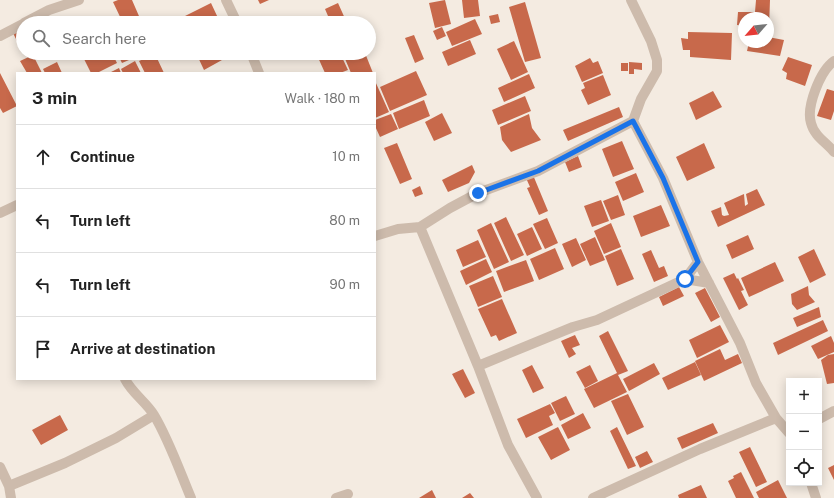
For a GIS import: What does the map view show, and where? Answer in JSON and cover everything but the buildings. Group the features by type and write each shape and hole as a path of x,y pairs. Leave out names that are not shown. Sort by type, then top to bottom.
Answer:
{"street":[{"path":"37,16 49,10 79,0"},
{"path":"226,0 234,16"},
{"path":"376,236 398,229 420,226 478,193 538,171 633,121 641,99 656,71 658,60 651,41 631,0"},
{"path":"0,36 16,27"},
{"path":"254,60 259,72"},
{"path":"834,61 827,69 814,92 810,114 811,124 819,138 834,152"},
{"path":"633,121 663,178 698,262 740,343 756,383 776,418 786,430"},
{"path":"0,213 16,205"},
{"path":"420,226 478,366 508,445 537,498"},
{"path":"478,366 573,327 597,320 685,279 698,262"},
{"path":"685,279 709,283"},
{"path":"125,380 128,386 154,415 192,498"},
{"path":"822,417 834,411"},
{"path":"9,486 65,463 116,438 154,415"},
{"path":"593,498 700,449 776,418"},
{"path":"0,467 9,486 11,498"},
{"path":"812,486 816,498"},
{"path":"336,498 348,494"}],"route":[{"path":"478,193 538,171 633,121 663,178 698,262 685,279"}]}
